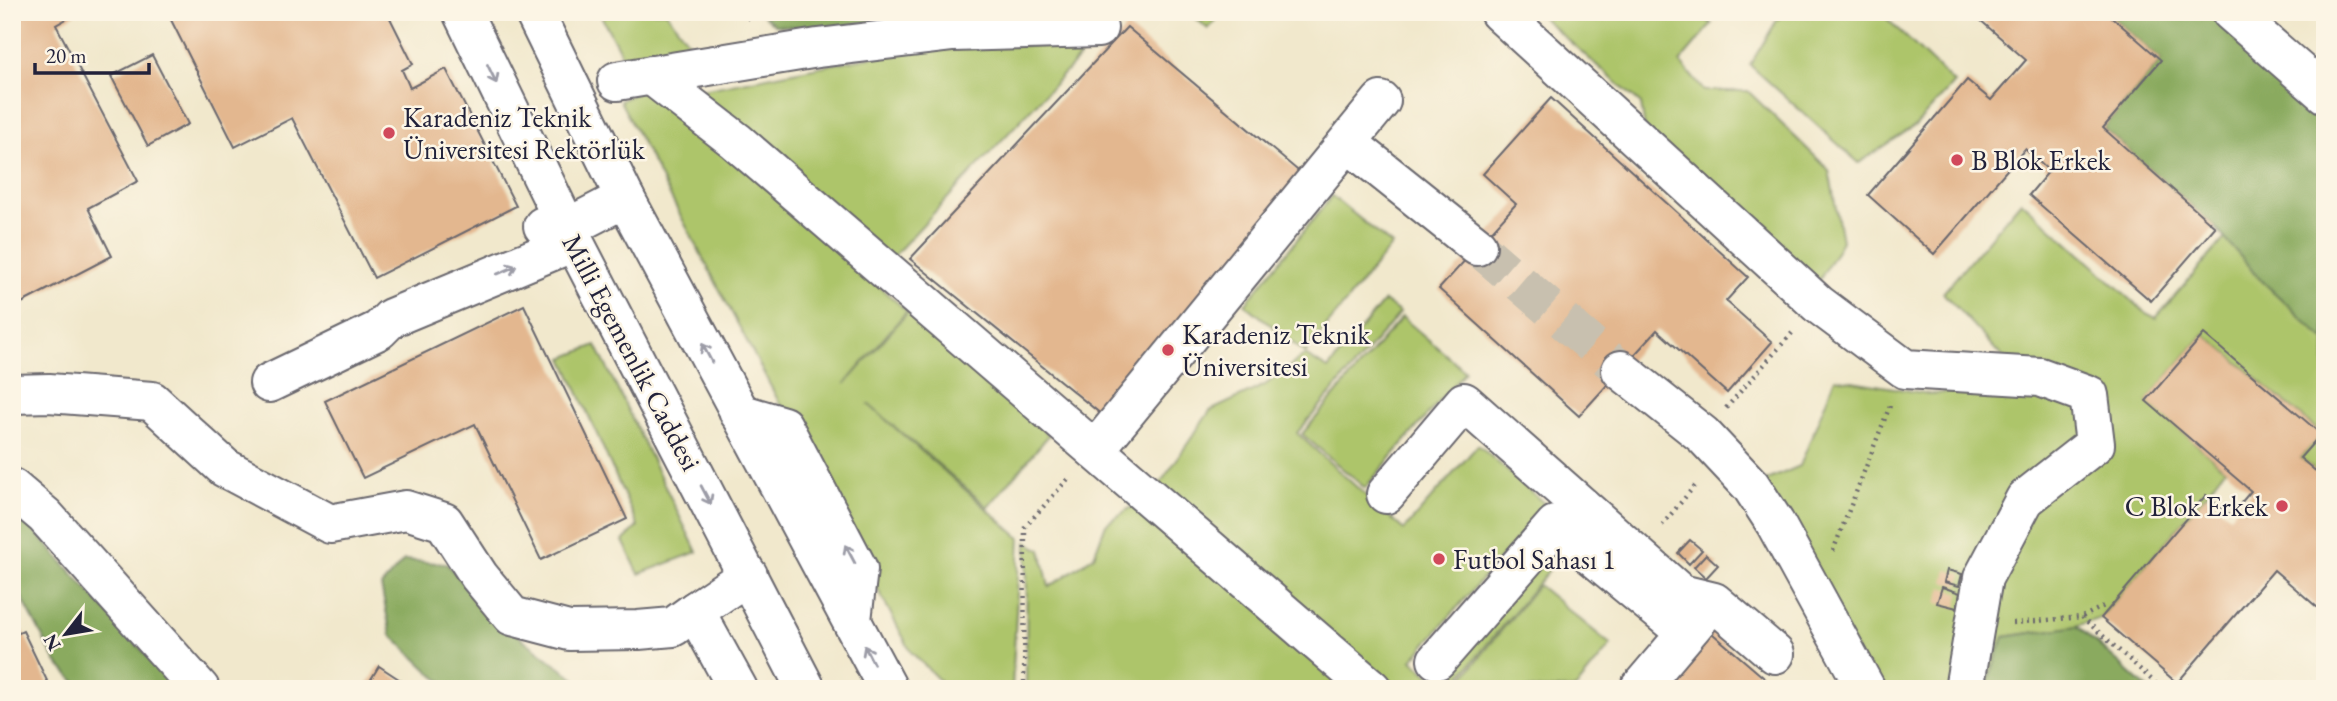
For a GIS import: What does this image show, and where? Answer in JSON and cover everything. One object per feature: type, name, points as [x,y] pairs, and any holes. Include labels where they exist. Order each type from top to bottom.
[{"type":"street","name":"Milli Egemenlik Caddesi","points":[[462,12],[567,228],[806,689]]},
{"type":"street","points":[[534,12],[625,198],[888,689]]},
{"type":"street","points":[[1499,12],[1818,303],[1905,369],[2040,377],[2089,395],[2095,444],[2025,499],[1983,578],[1964,689]]},
{"type":"street","points":[[2231,12],[2325,94]]},
{"type":"street","points":[[1098,28],[953,32],[818,48],[634,78],[736,141],[1372,689]]},
{"type":"street","points":[[1095,450],[1381,101]]},
{"type":"street","points":[[1348,143],[1478,246]]},
{"type":"street","points":[[269,383],[379,330],[381,299],[545,225],[567,228],[625,198]]},
{"type":"street","points":[[1621,370],[1712,444],[1751,486],[1776,523],[1866,689]]},
{"type":"street","points":[[12,394],[49,393],[152,401],[225,468],[330,524],[406,510],[444,522],[479,576],[512,616],[569,631],[673,627],[748,575]]},
{"type":"street","points":[[1386,494],[1464,402],[1681,594],[1714,603],[1775,654]]},
{"type":"street","points":[[12,488],[45,516],[200,689]]},
{"type":"street","points":[[1437,660],[1555,525],[1693,625],[1639,689]]},
{"type":"street","points":[[695,611],[738,689]]},
{"type":"path","points":[[1636,554],[1712,444],[1818,303]]},
{"type":"path","points":[[1816,596],[1905,369]]},
{"type":"path","points":[[1024,689],[1025,527],[1095,450]]},
{"type":"path","points":[[1975,627],[2082,617],[2104,606]]},
{"type":"path","points":[[2082,617],[2162,689]]},
{"type":"path","points":[[2241,689],[2311,684]]},
{"type":"green space","points":[[599,12],[666,12],[696,52],[626,63]]},
{"type":"green space","points":[[759,12],[931,12],[823,29],[775,25]]},
{"type":"green space","points":[[1189,12],[1223,12],[1208,29]]},
{"type":"green space","points":[[1536,12],[1699,12],[1712,24],[1680,62],[1704,91],[1748,91],[1829,170],[1842,241],[1819,281],[1645,129],[1641,104]]},
{"type":"green space","points":[[1787,12],[1880,12],[1954,83],[1916,125],[1859,163],[1750,65],[1777,20]]},
{"type":"green space","points":[[2106,12],[2208,12],[2325,116],[2325,340],[2258,277],[2215,227],[2103,128],[2161,60]]},
{"type":"green space","points":[[931,45],[1090,46],[887,263],[691,92]]},
{"type":"green space","points":[[652,84],[907,311],[845,384],[908,312],[1049,435],[988,507],[868,404],[1020,538],[1012,689],[948,689],[911,652],[620,101]]},
{"type":"green space","points":[[1332,196],[1392,245],[1305,353],[1245,304]]},
{"type":"green space","points":[[2021,201],[2146,313],[2156,318],[2225,238],[2258,277],[2325,340],[2325,479],[2300,458],[2321,433],[2204,334],[2147,401],[2225,469],[2101,618],[2072,627],[2004,637],[1986,689],[1876,689],[1765,481],[1800,466],[1835,378],[1929,394],[1985,390],[2006,361],[1943,293]]},
{"type":"green space","points":[[1384,301],[1400,313],[1297,433],[1404,530],[1478,445],[1546,505],[1412,660],[1433,678],[1546,548],[1559,558],[1450,689],[1378,689],[1155,491],[1210,411],[1265,385],[1305,355],[1328,369]]},
{"type":"green space","points":[[1402,317],[1465,371],[1365,488],[1302,434]]},
{"type":"green space","points":[[596,345],[697,552],[639,574],[623,541],[638,526],[563,358]]},
{"type":"green space","points":[[1145,498],[1365,689],[1026,689],[1027,542],[1041,550],[1049,587],[1094,556],[1106,524]]},
{"type":"green space","points":[[12,506],[177,689],[82,689],[56,662],[12,579]]},
{"type":"green space","points":[[404,560],[447,564],[490,614],[588,689],[454,689],[435,677],[391,635],[381,586]]},
{"type":"green space","points":[[1538,585],[1611,645],[1575,689],[1454,689]]},
{"type":"green space","points":[[2077,626],[2148,689],[1985,689],[2004,637]]},
{"type":"building","points":[[12,12],[79,12],[56,25],[138,181],[88,208],[112,256],[12,308]]},
{"type":"building","name":"Karadeniz Teknik Üniversitesi Rektörlük","points":[[167,12],[387,12],[413,64],[402,70],[410,88],[446,69],[516,206],[374,278],[292,118],[235,147]]},
{"type":"building","name":"B Blok Erkek","points":[[1971,12],[2106,12],[2161,60],[2103,128],[2215,227],[2151,301],[2029,195],[2049,171],[2025,149],[1934,254],[1868,195],[1967,80],[1991,100],[2026,60]]},
{"type":"building","points":[[1127,27],[1309,180],[1101,414],[910,259]]},
{"type":"building","points":[[152,55],[188,124],[148,146],[111,76]]},
{"type":"building","points":[[1551,98],[1748,277],[1726,301],[1772,342],[1727,393],[1657,330],[1579,416],[1439,289],[1516,204],[1483,174]]},
{"type":"building","points":[[524,305],[627,519],[541,560],[475,424],[363,478],[325,401]]},
{"type":"building","name":"C Blok Erkek","points":[[2204,334],[2321,434],[2300,458],[2325,479],[2325,614],[2274,570],[2177,683],[2101,618],[2206,495],[2230,516],[2251,491],[2146,401]]},
{"type":"building","points":[[1690,540],[1702,550],[1689,564],[1678,553]]},
{"type":"building","points":[[1706,554],[1718,565],[1706,578],[1694,567]]},
{"type":"building","points":[[1947,570],[1962,574],[1959,586],[1944,582]]},
{"type":"building","points":[[1942,587],[1960,593],[1957,608],[1937,603]]},
{"type":"building","points":[[1706,628],[1777,689],[1654,689]]},
{"type":"building","points":[[23,631],[51,689],[12,689],[12,636]]},
{"type":"building","points":[[379,666],[414,689],[365,689]]},
{"type":"tunnel","points":[[1477,246],[1621,370]]},
{"type":"place","name":"Karadeniz Teknik Üniversitesi Rektörlük","points":[[389,133]]},
{"type":"place","name":"B Blok Erkek","points":[[1957,160]]},
{"type":"place","name":"Karadeniz Teknik Üniversitesi","points":[[1168,350]]},
{"type":"place","name":"C Blok Erkek","points":[[2282,506]]},
{"type":"place","name":"Futbol Sahası 1","points":[[1439,559]]}]
